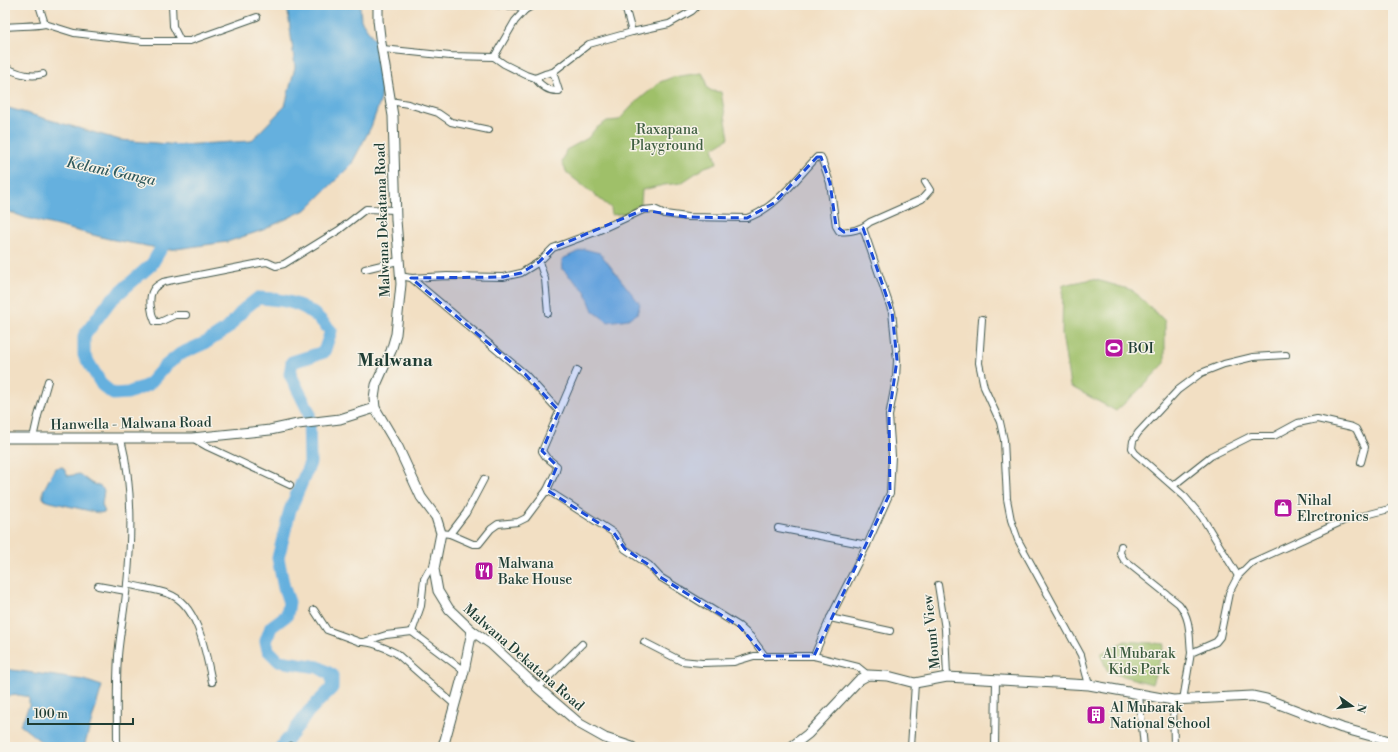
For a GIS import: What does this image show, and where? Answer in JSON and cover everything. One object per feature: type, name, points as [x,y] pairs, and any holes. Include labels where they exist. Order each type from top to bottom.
[{"type":"main road","name":"Malwana Dekatana Road","points":[[375,408],[374,398],[376,385],[391,351],[396,334],[401,284],[398,261],[392,116],[378,20],[378,5]]},
{"type":"main road","name":"Hanwella - Malwana Road","points":[[5,438],[192,438],[270,430],[340,418],[375,408]]},
{"type":"main road","points":[[375,408],[398,447],[421,497],[446,533]]},
{"type":"main road","name":"Malwana Dekatana Road","points":[[446,533],[434,569],[438,591],[449,610],[472,631],[491,644],[538,688],[580,724],[605,738],[632,747]]},
{"type":"main road","points":[[442,747],[464,671],[472,631]]},
{"type":"main road","points":[[791,747],[808,734],[859,680],[868,675],[888,676],[915,683],[947,677],[1089,685],[1139,695],[1178,700],[1252,696],[1266,699],[1342,728],[1393,742]]},
{"type":"street","points":[[39,5],[45,24]]},
{"type":"street","points":[[172,5],[174,26],[180,40]]},
{"type":"street","points":[[452,5],[469,5]]},
{"type":"street","points":[[495,5],[517,6],[525,10]]},
{"type":"street","points":[[494,57],[515,21],[525,10],[534,5]]},
{"type":"street","points":[[620,5],[626,10],[632,32]]},
{"type":"street","points":[[382,49],[450,56],[494,57],[520,73],[536,78],[553,72],[589,44],[632,32],[669,24],[692,11],[698,5]]},
{"type":"street","points":[[5,27],[20,25],[36,26],[45,24],[74,33],[143,40],[190,40],[257,17]]},
{"type":"street","points":[[5,67],[14,72],[36,76],[43,74]]},
{"type":"street","points":[[536,78],[540,86],[547,90],[557,92],[559,90],[553,72]]},
{"type":"street","points":[[390,101],[408,104],[438,113],[451,122],[489,130]]},
{"type":"street","points":[[400,276],[411,278],[447,276],[502,277],[521,273],[540,262],[554,248],[593,233],[643,210],[654,209],[665,214],[687,217],[747,218],[756,215],[774,202],[817,157],[821,157],[830,183],[836,226],[839,231],[844,232],[863,228],[870,222],[922,199],[930,190],[924,182]]},
{"type":"street","points":[[186,315],[175,315],[160,322],[155,322],[150,311],[151,293],[153,288],[163,282],[260,263],[267,262],[276,266],[284,264],[339,230],[366,209],[396,210]]},
{"type":"street","points":[[814,656],[830,618],[867,545],[890,493],[892,456],[889,416],[896,378],[897,360],[892,312],[863,228]]},
{"type":"street","points":[[365,269],[398,261]]},
{"type":"street","points":[[540,262],[545,279],[548,313]]},
{"type":"street","points":[[411,278],[525,374],[559,411]]},
{"type":"street","points":[[982,319],[979,363],[984,387],[1000,422],[1004,440],[1007,498],[1011,520],[1018,540],[1081,655],[1089,685]]},
{"type":"street","points":[[1238,576],[1202,517],[1185,497],[1135,453],[1132,448],[1132,441],[1178,390],[1201,373],[1224,364],[1253,356],[1286,354]]},
{"type":"street","points":[[484,479],[466,513],[446,533],[473,544],[479,544],[491,529],[498,524],[518,522],[526,518],[547,490],[556,471],[557,466],[542,451],[578,370]]},
{"type":"street","points":[[33,438],[48,381]]},
{"type":"street","points":[[1173,486],[1211,456],[1251,436],[1274,436],[1298,423],[1317,419],[1356,429],[1365,447],[1361,462]]},
{"type":"street","points":[[117,747],[118,657],[127,588],[130,542],[129,487],[121,438]]},
{"type":"street","points":[[192,438],[290,485]]},
{"type":"street","points":[[547,490],[614,533],[624,549],[650,565],[660,578],[739,626],[751,637],[765,656]]},
{"type":"street","points":[[1191,653],[1216,642],[1220,636],[1229,593],[1238,576],[1251,563],[1343,521],[1393,508]]},
{"type":"street","points":[[778,528],[867,545]]},
{"type":"street","points":[[1121,546],[1120,553],[1124,560],[1179,604],[1185,612],[1188,622],[1191,653],[1178,700],[1174,747]]},
{"type":"street","points":[[412,632],[421,606],[424,579],[429,570],[434,569]]},
{"type":"street","name":"Mount View","points":[[938,585],[945,630],[947,677]]},
{"type":"street","points":[[98,586],[127,588],[170,594],[183,603],[197,622],[206,650],[212,682]]},
{"type":"street","points":[[314,610],[327,630],[360,642],[389,649],[396,653],[455,705]]},
{"type":"street","points":[[830,618],[890,631]]},
{"type":"street","points":[[364,642],[386,635],[412,632],[464,671]]},
{"type":"street","points":[[644,642],[681,660],[702,664],[734,662],[754,656],[814,656],[858,668],[868,675]]},
{"type":"street","points":[[538,688],[582,644]]},
{"type":"street","points":[[995,747],[996,680]]},
{"type":"street","points":[[911,747],[915,683]]},
{"type":"street","points":[[1139,695],[1144,747]]},
{"type":"highlighted area","points":[[817,157],[821,157],[830,183],[836,226],[844,232],[863,228],[892,312],[897,360],[889,416],[890,493],[814,656],[765,656],[739,626],[660,577],[649,565],[625,549],[614,533],[547,490],[557,466],[542,451],[559,411],[525,374],[411,278],[503,277],[521,273],[539,262],[553,248],[643,210],[687,217],[747,218],[774,203]]},
{"type":"green space","name":"Raxapana Playground","points":[[702,73],[706,80],[707,88],[712,91],[721,92],[729,138],[713,148],[717,163],[705,167],[681,183],[642,190],[641,204],[626,213],[612,215],[611,208],[567,173],[562,163],[566,150],[588,138],[595,129],[607,121],[619,120],[634,104],[660,82],[673,77]]},
{"type":"green space","name":"BOI","points":[[1093,279],[1132,290],[1165,321],[1165,363],[1116,411],[1070,386],[1062,334],[1063,285]]},
{"type":"green space","name":"Al Mubarak Kids Park","points":[[1125,641],[1165,644],[1152,684],[1108,672],[1100,654]]},
{"type":"water","name":"Kelani Ganga","points":[[287,5],[360,5],[361,20],[378,45],[376,55],[381,77],[381,99],[371,127],[351,165],[307,209],[263,230],[227,242],[168,250],[109,239],[26,218],[5,210],[5,107],[120,140],[180,145],[251,141],[285,106],[295,67]]},
{"type":"water","points":[[584,249],[600,253],[640,304],[637,314],[628,319],[608,322],[593,311],[585,291],[563,270],[562,259]]},
{"type":"water","points":[[63,467],[68,476],[79,474],[104,490],[102,505],[105,512],[99,513],[46,501],[43,498],[43,491],[55,468]]},
{"type":"water","points":[[5,669],[84,680],[102,686],[84,747],[48,747],[20,725],[29,706],[29,697],[19,695],[9,696],[5,694]]},
{"type":"waterway","points":[[170,233],[152,264],[110,301],[84,336],[84,355],[102,385],[113,394],[128,393],[148,385],[164,367],[180,354],[207,342],[228,328],[244,309],[258,298],[279,300],[299,305],[314,314],[331,331],[324,352],[292,362],[290,374],[309,412],[310,463],[290,510],[278,558],[284,588],[289,602],[287,615],[271,627],[266,641],[268,650],[279,661],[318,667],[332,675],[332,688],[308,712],[281,747]]},
{"type":"place","name":"BOI","points":[[1114,348]]},
{"type":"place","name":"Nihal Elrctronics","points":[[1283,508]]},
{"type":"place","name":"Malwana Bake House","points":[[484,571]]},
{"type":"place","name":"Al Mubarak National School","points":[[1096,715]]},
{"type":"district","name":"Malwana","points":[[395,360]]}]
